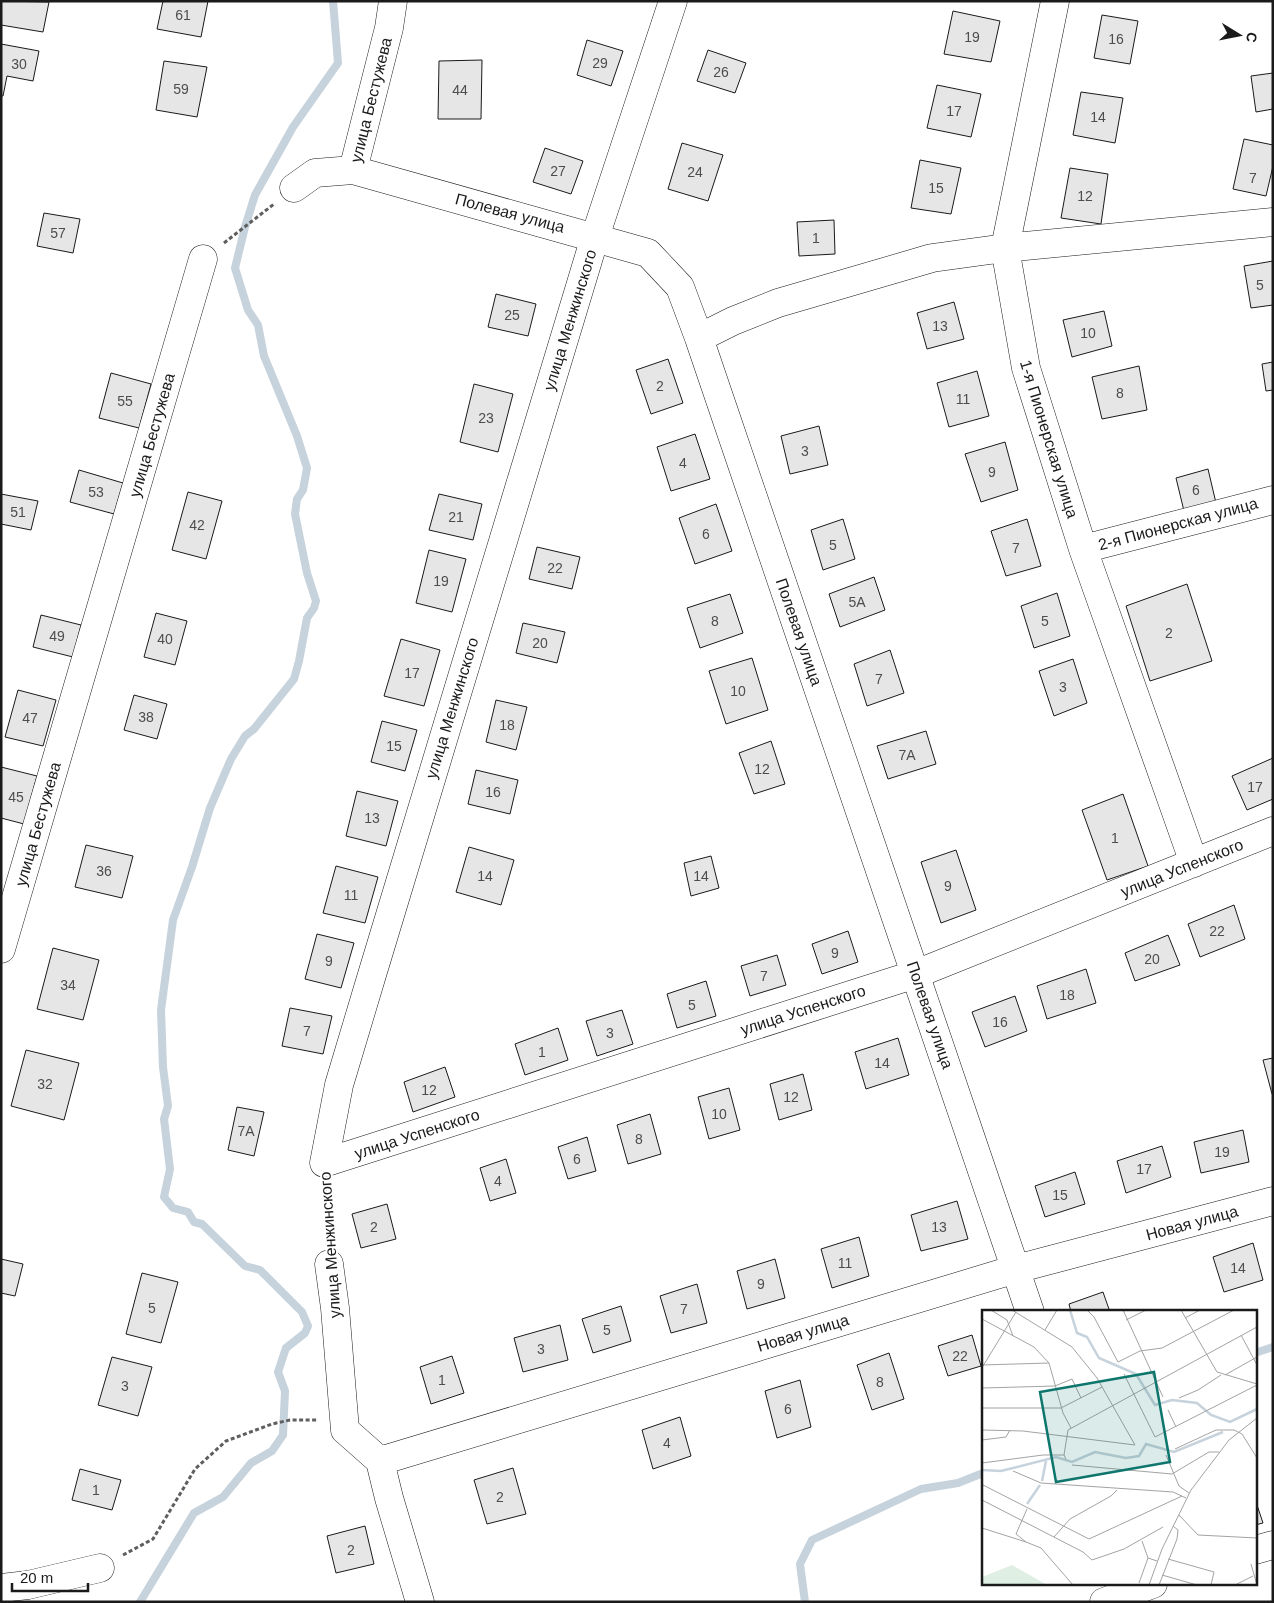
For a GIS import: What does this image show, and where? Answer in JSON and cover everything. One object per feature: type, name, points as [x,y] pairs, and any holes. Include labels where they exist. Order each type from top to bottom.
[{"type":"street","name":"улица Бестужева","points":[[294,188],[315,173],[353,170],[389,28],[393,1]]},
{"type":"street","name":"улица Менжинского","points":[[324,1163],[339,1085],[595,236],[673,1]]},
{"type":"street","name":"1-я Пионерская улица","points":[[1055,1],[1005,248],[1026,368],[1083,549],[1194,864]]},
{"type":"street","name":"Полевая улица","points":[[353,170],[648,252],[680,287],[1029,1310]]},
{"type":"street","points":[[699,338],[778,303],[932,258],[1005,248],[1273,222]]},
{"type":"street","name":"улица Бестужева","points":[[1,949],[203,259]]},
{"type":"street","name":"2-я Пионерская улица","points":[[1083,549],[1273,500]]},
{"type":"street","name":"улица Успенского","points":[[324,1163],[916,974],[1273,831]]},
{"type":"street","name":"Новая улица","points":[[380,1461],[1016,1270],[1273,1201]]},
{"type":"street","name":"улица Менжинского","points":[[329,1264],[335,1308],[345,1430],[380,1461]]},
{"type":"street","points":[[380,1461],[420,1602]]},
{"type":"street","points":[[1256,1550],[1273,1545]]},
{"type":"street","points":[[1,1588],[28,1586],[100,1568]]},
{"type":"street","points":[[1119,1596],[1147,1586]]},
{"type":"path","points":[[203,259],[294,188]]},
{"type":"path","name":"улица Менжинского","points":[[324,1163],[329,1264]]},
{"type":"path","points":[[100,1568],[153,1539],[194,1469],[226,1441],[272,1424],[290,1420]]},
{"type":"building","points":[[1,1],[49,2],[43,32],[1,25]]},
{"type":"building","points":[[163,1],[208,1],[201,37],[157,29]]},
{"type":"building","points":[[953,11],[1000,21],[991,62],[944,54]]},
{"type":"building","points":[[1102,15],[1138,21],[1130,64],[1094,58]]},
{"type":"building","points":[[587,40],[623,51],[611,86],[577,75]]},
{"type":"building","points":[[1,44],[39,51],[33,81],[7,76],[3,96],[1,96]]},
{"type":"building","points":[[708,50],[746,63],[735,93],[697,81]]},
{"type":"building","points":[[482,60],[481,119],[438,119],[439,61]]},
{"type":"building","points":[[164,61],[207,67],[197,117],[156,110]]},
{"type":"building","points":[[1273,73],[1273,109],[1256,112],[1251,76]]},
{"type":"building","points":[[937,85],[981,94],[971,137],[927,128]]},
{"type":"building","points":[[1081,92],[1123,98],[1115,143],[1073,135]]},
{"type":"building","points":[[1244,139],[1273,145],[1273,166],[1266,196],[1233,189]]},
{"type":"building","points":[[682,143],[723,155],[708,201],[668,189]]},
{"type":"building","points":[[545,148],[583,161],[571,194],[533,182]]},
{"type":"building","points":[[920,160],[961,168],[951,214],[911,208]]},
{"type":"building","points":[[1070,168],[1108,174],[1101,224],[1061,218]]},
{"type":"building","points":[[44,213],[80,219],[73,253],[37,246]]},
{"type":"building","points":[[834,220],[835,254],[799,256],[797,222]]},
{"type":"building","points":[[1273,261],[1273,305],[1251,308],[1244,266]]},
{"type":"building","points":[[496,294],[536,304],[528,336],[488,327]]},
{"type":"building","points":[[954,302],[964,339],[927,349],[917,313]]},
{"type":"building","points":[[1104,311],[1112,346],[1072,357],[1063,320]]},
{"type":"building","points":[[668,359],[683,403],[651,414],[636,370]]},
{"type":"building","points":[[1273,362],[1273,390],[1266,391],[1262,364]]},
{"type":"building","points":[[1139,366],[1147,410],[1102,419],[1092,377]]},
{"type":"building","points":[[977,371],[989,416],[949,427],[937,383]]},
{"type":"building","points":[[111,373],[151,384],[139,428],[99,418]]},
{"type":"building","points":[[474,384],[513,394],[498,452],[460,442]]},
{"type":"building","points":[[819,426],[828,465],[790,474],[781,436]]},
{"type":"building","points":[[695,434],[710,479],[671,491],[657,447]]},
{"type":"building","points":[[1005,442],[1018,490],[981,502],[965,454]]},
{"type":"building","points":[[1208,469],[1216,503],[1184,511],[1176,478]]},
{"type":"building","points":[[79,470],[123,483],[114,514],[70,502]]},
{"type":"building","points":[[188,492],[222,501],[206,559],[172,550]]},
{"type":"building","points":[[1,494],[38,501],[31,530],[1,524]]},
{"type":"building","points":[[439,494],[482,504],[473,540],[429,530]]},
{"type":"building","points":[[716,504],[732,551],[695,564],[679,518]]},
{"type":"building","points":[[843,519],[855,559],[823,570],[811,530]]},
{"type":"building","points":[[1027,519],[1041,566],[1006,576],[991,531]]},
{"type":"building","points":[[537,547],[580,557],[572,589],[529,579]]},
{"type":"building","points":[[429,550],[466,559],[452,612],[416,603]]},
{"type":"building","points":[[874,577],[885,610],[840,627],[829,594]]},
{"type":"building","points":[[1187,584],[1212,661],[1150,681],[1126,606]]},
{"type":"building","points":[[1057,593],[1070,636],[1034,648],[1021,606]]},
{"type":"building","points":[[730,594],[743,633],[700,648],[687,608]]},
{"type":"building","points":[[156,613],[187,621],[175,665],[144,657]]},
{"type":"building","points":[[41,615],[81,625],[73,657],[33,647]]},
{"type":"building","points":[[523,623],[565,632],[557,663],[516,653]]},
{"type":"building","points":[[401,639],[440,650],[424,706],[384,696]]},
{"type":"building","points":[[890,650],[904,693],[867,706],[854,664]]},
{"type":"building","points":[[752,658],[768,710],[726,724],[709,671]]},
{"type":"building","points":[[1073,659],[1087,703],[1054,716],[1039,671]]},
{"type":"building","points":[[18,690],[56,700],[43,746],[5,737]]},
{"type":"building","points":[[134,695],[167,704],[157,739],[124,730]]},
{"type":"building","points":[[496,700],[527,707],[516,750],[486,742]]},
{"type":"building","points":[[382,721],[417,730],[405,771],[371,762]]},
{"type":"building","points":[[926,731],[936,764],[888,779],[877,746]]},
{"type":"building","points":[[771,741],[785,784],[754,794],[739,753]]},
{"type":"building","points":[[1273,758],[1273,799],[1247,810],[1232,776]]},
{"type":"building","points":[[1,767],[37,776],[24,824],[1,818]]},
{"type":"building","points":[[476,770],[518,780],[510,814],[468,804]]},
{"type":"building","points":[[357,791],[398,801],[386,846],[346,836]]},
{"type":"building","points":[[1123,794],[1148,866],[1107,880],[1082,810]]},
{"type":"building","points":[[86,845],[133,856],[122,898],[75,887]]},
{"type":"building","points":[[469,847],[514,860],[501,905],[456,892]]},
{"type":"building","points":[[956,850],[976,910],[941,923],[921,862]]},
{"type":"building","points":[[711,856],[719,888],[691,896],[684,863]]},
{"type":"building","points":[[336,866],[378,877],[365,923],[323,913]]},
{"type":"building","points":[[1234,905],[1245,939],[1200,957],[1188,924]]},
{"type":"building","points":[[848,931],[858,962],[822,974],[812,944]]},
{"type":"building","points":[[317,934],[354,943],[341,988],[305,979]]},
{"type":"building","points":[[1168,935],[1180,965],[1135,981],[1125,953]]},
{"type":"building","points":[[53,948],[99,960],[83,1020],[37,1009]]},
{"type":"building","points":[[777,955],[786,985],[750,996],[741,966]]},
{"type":"building","points":[[1086,969],[1096,1003],[1047,1019],[1037,986]]},
{"type":"building","points":[[706,981],[716,1016],[677,1028],[667,994]]},
{"type":"building","points":[[1015,996],[1027,1031],[985,1047],[972,1012]]},
{"type":"building","points":[[290,1008],[332,1016],[323,1054],[282,1046]]},
{"type":"building","points":[[622,1010],[633,1044],[597,1056],[586,1021]]},
{"type":"building","points":[[558,1028],[568,1060],[525,1075],[515,1044]]},
{"type":"building","points":[[898,1038],[909,1075],[866,1089],[855,1052]]},
{"type":"building","points":[[26,1050],[79,1063],[64,1120],[11,1106]]},
{"type":"building","points":[[1273,1058],[1273,1094],[1272,1094],[1263,1060]]},
{"type":"building","points":[[445,1067],[455,1097],[413,1112],[404,1082]]},
{"type":"building","points":[[803,1074],[812,1110],[779,1120],[770,1084]]},
{"type":"building","points":[[729,1088],[740,1130],[709,1139],[698,1097]]},
{"type":"building","points":[[237,1107],[264,1112],[254,1156],[228,1150]]},
{"type":"building","points":[[650,1114],[661,1154],[628,1164],[617,1125]]},
{"type":"building","points":[[1243,1130],[1249,1162],[1201,1173],[1194,1142]]},
{"type":"building","points":[[587,1137],[596,1171],[568,1179],[558,1147]]},
{"type":"building","points":[[1162,1146],[1171,1177],[1126,1193],[1117,1161]]},
{"type":"building","points":[[506,1159],[516,1193],[490,1201],[480,1168]]},
{"type":"building","points":[[1075,1172],[1085,1204],[1045,1217],[1035,1186]]},
{"type":"building","points":[[957,1201],[968,1239],[921,1251],[911,1215]]},
{"type":"building","points":[[387,1204],[396,1239],[361,1248],[352,1214]]},
{"type":"building","points":[[859,1237],[869,1276],[832,1288],[821,1249]]},
{"type":"building","points":[[1253,1243],[1263,1280],[1224,1292],[1213,1257]]},
{"type":"building","points":[[1,1259],[23,1264],[15,1296],[1,1293]]},
{"type":"building","points":[[775,1259],[785,1298],[747,1309],[737,1271]]},
{"type":"building","points":[[142,1273],[178,1282],[161,1343],[126,1334]]},
{"type":"building","points":[[697,1284],[707,1323],[671,1333],[660,1296]]},
{"type":"building","points":[[1103,1292],[1109,1310],[1070,1310],[1069,1304]]},
{"type":"building","points":[[621,1306],[631,1341],[593,1353],[582,1319]]},
{"type":"building","points":[[560,1325],[568,1360],[523,1372],[514,1338]]},
{"type":"building","points":[[972,1335],[981,1366],[948,1376],[938,1346]]},
{"type":"building","points":[[889,1353],[904,1399],[872,1410],[857,1365]]},
{"type":"building","points":[[452,1356],[464,1393],[431,1404],[420,1367]]},
{"type":"building","points":[[112,1357],[152,1367],[138,1416],[98,1405]]},
{"type":"building","points":[[800,1380],[811,1427],[777,1438],[765,1391]]},
{"type":"building","points":[[680,1417],[691,1456],[653,1469],[642,1430]]},
{"type":"building","points":[[513,1468],[526,1514],[487,1524],[474,1480]]},
{"type":"building","points":[[80,1469],[121,1480],[112,1510],[72,1500]]},
{"type":"building","points":[[1256,1502],[1263,1523],[1256,1525]]},
{"type":"building","points":[[365,1526],[374,1564],[336,1573],[327,1536]]},
{"type":"waterway","points":[[140,1602],[194,1513],[223,1497],[251,1463],[272,1451],[283,1435],[285,1391],[278,1372],[286,1348],[305,1333],[308,1326],[302,1312],[260,1270],[245,1266],[202,1224],[194,1222],[188,1212],[173,1208],[164,1197],[170,1169],[164,1119],[168,1106],[163,1067],[161,1010],[173,920],[210,808],[231,759],[245,736],[254,729],[294,679],[307,618],[314,608],[316,601],[307,573],[295,514],[297,499],[303,490],[307,468],[297,436],[264,356],[258,325],[248,310],[235,268],[255,195],[293,127],[338,63],[333,1]]},
{"type":"waterway","points":[[1256,1353],[1273,1347]]},
{"type":"waterway","points":[[805,1602],[800,1564],[812,1540],[921,1489],[958,1483],[982,1473]]}]
